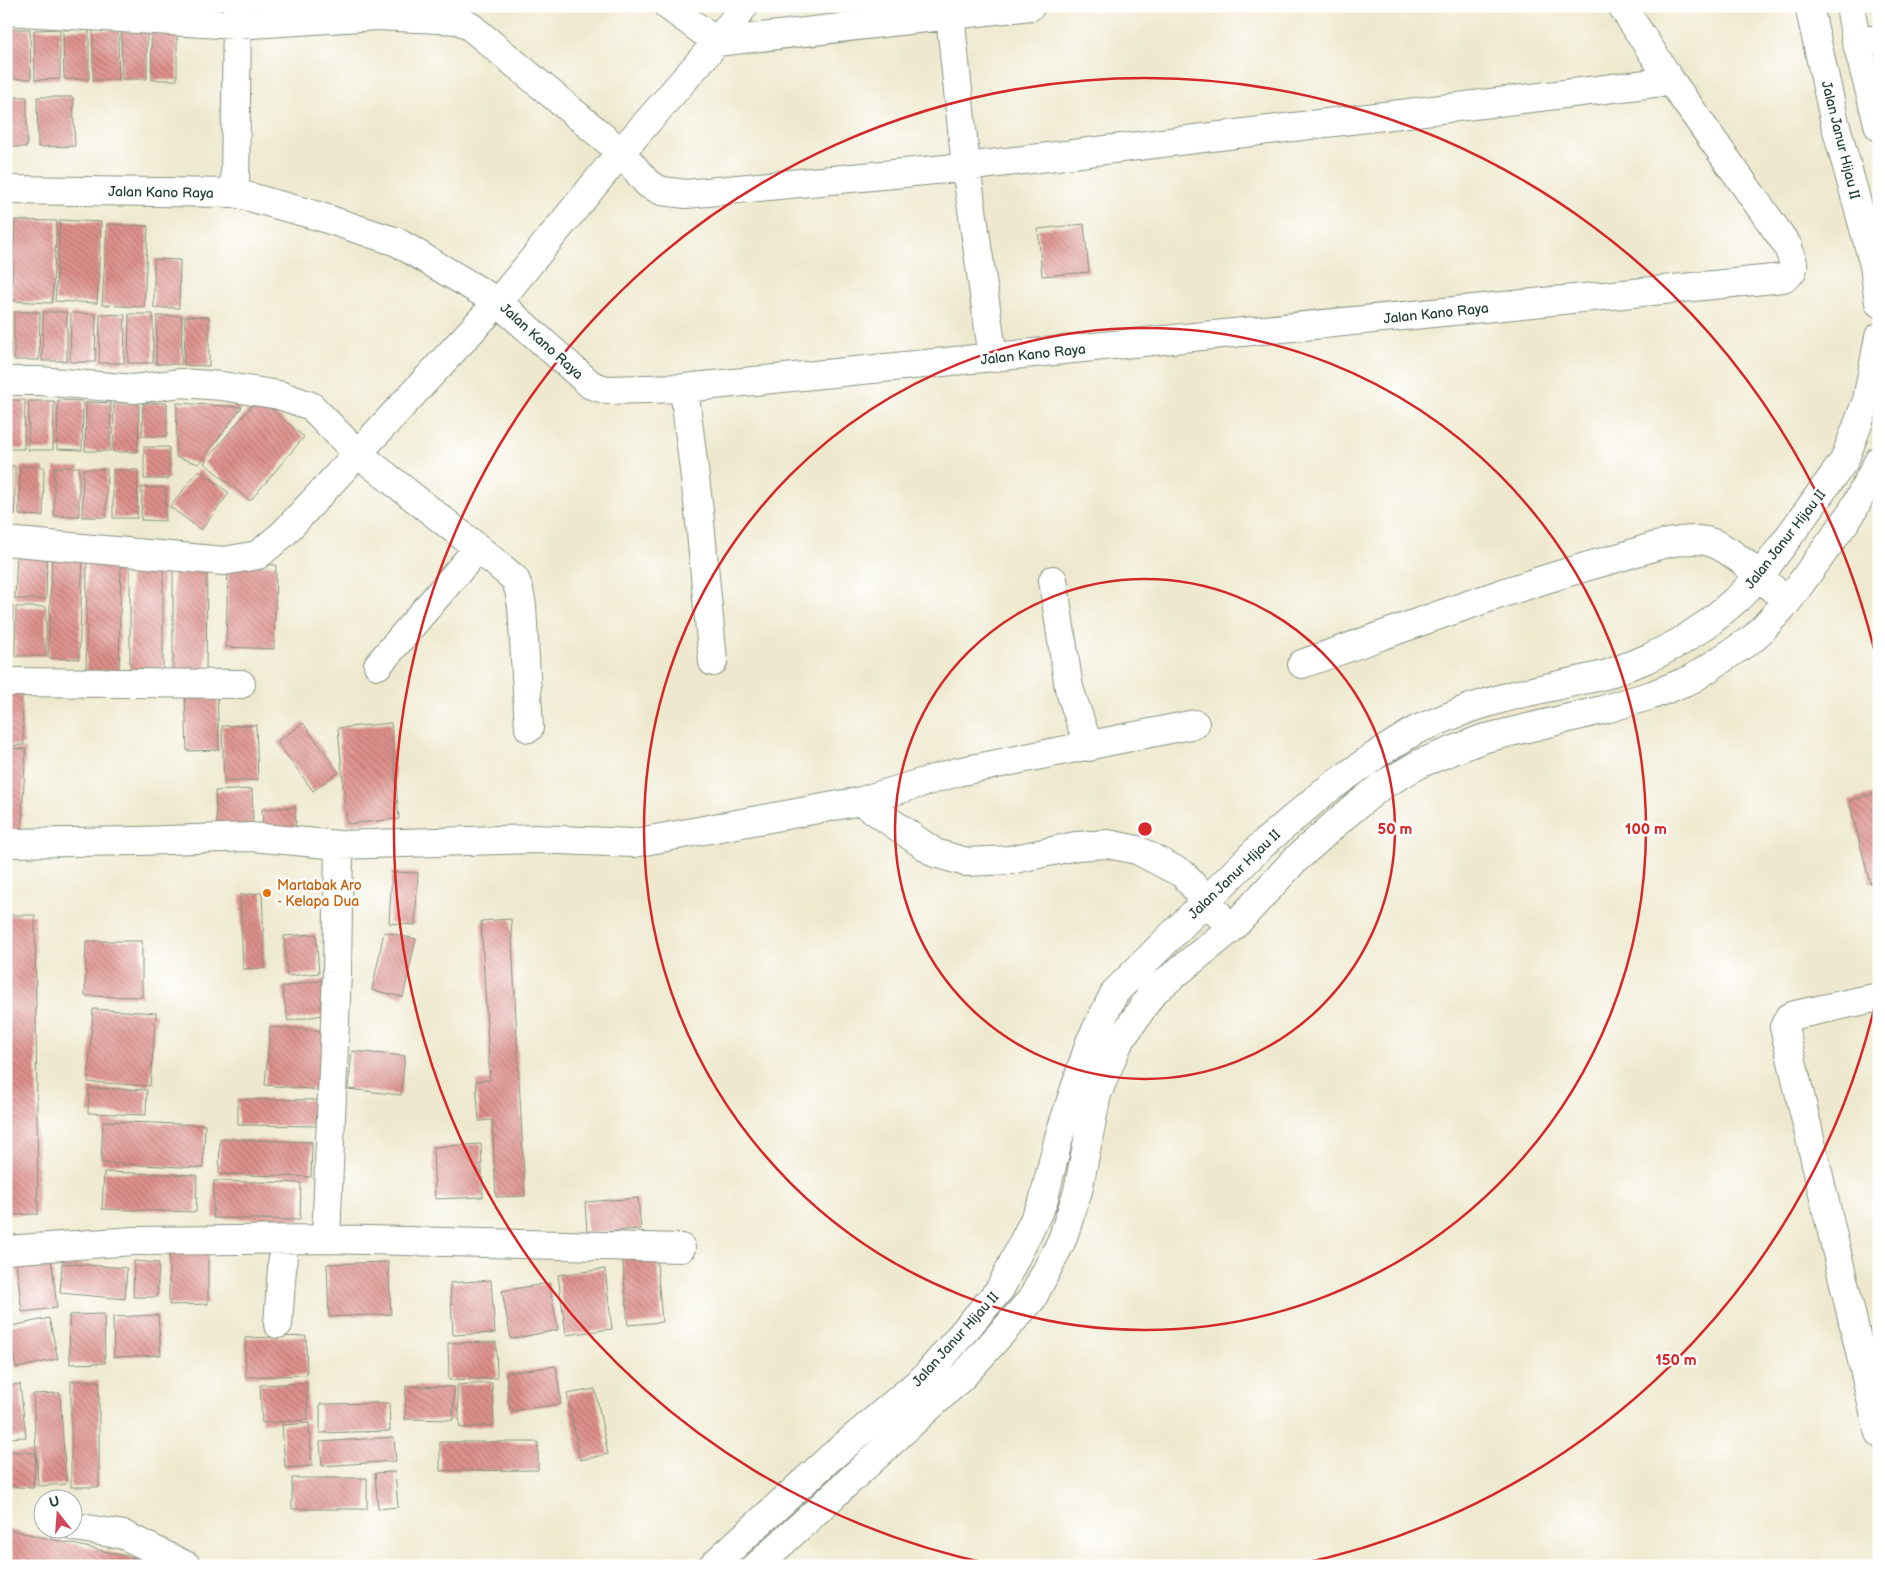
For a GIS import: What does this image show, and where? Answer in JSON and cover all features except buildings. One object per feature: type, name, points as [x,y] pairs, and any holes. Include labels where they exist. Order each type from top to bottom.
[{"type":"street","points":[[668,6],[717,42],[897,13],[950,15],[1031,6]]},
{"type":"street","points":[[6,540],[224,561],[258,554],[284,533],[498,302],[621,152],[717,42],[744,6]]},
{"type":"street","name":"Jalan Kano Raya","points":[[6,190],[235,193],[318,216],[397,242],[498,302],[591,385],[607,390],[684,388],[993,358],[1783,278],[1790,275],[1793,269],[1793,261],[1787,245],[1671,81],[1622,6]]},
{"type":"street","name":"Jalan Janur Hijau II","points":[[1809,6],[1835,123],[1874,265],[1879,303]]},
{"type":"street","points":[[1850,6],[1867,40],[1879,127]]},
{"type":"street","points":[[6,11],[237,16],[376,11],[459,20],[471,27],[621,152],[648,184],[662,191],[686,194],[966,167],[1671,81]]},
{"type":"street","points":[[950,15],[966,167],[993,358]]},
{"type":"street","points":[[235,193],[237,16]]},
{"type":"street","name":"Jalan Janur Hijau II","points":[[712,1566],[830,1458],[925,1377],[1000,1289],[1043,1202],[1059,1137],[1090,1042],[1115,992],[1264,844],[1324,792],[1376,755],[1416,730],[1470,708],[1514,695],[1605,674],[1649,658],[1680,642],[1710,622],[1738,598],[1760,576],[1844,461],[1867,400],[1879,337]]},
{"type":"street","points":[[6,381],[40,381],[134,389],[181,383],[222,386],[279,395],[311,406],[357,453],[515,579],[522,606],[529,728]]},
{"type":"street","points":[[684,388],[714,662]]},
{"type":"street","name":"Jalan Janur Hijau II","points":[[757,1566],[963,1376],[1032,1299],[1062,1240],[1078,1191],[1096,1094],[1118,1044],[1153,992],[1232,928],[1294,861],[1336,823],[1381,786],[1421,762],[1482,739],[1652,695],[1692,679],[1756,637],[1788,601],[1851,514],[1879,460]]},
{"type":"street","points":[[1302,664],[1559,574],[1674,542],[1696,540],[1725,548],[1788,601]]},
{"type":"street","points":[[378,666],[478,548]]},
{"type":"street","points":[[1053,580],[1069,688],[1089,746]]},
{"type":"street","points":[[6,682],[241,684]]},
{"type":"street","points":[[6,843],[250,837],[339,845],[535,839],[634,843],[862,801],[957,772],[1195,724]]},
{"type":"street","points":[[862,801],[935,853],[966,862],[1010,860],[1076,846],[1108,844],[1136,850],[1183,874],[1205,901],[1232,928]]},
{"type":"street","points":[[326,1239],[337,972],[339,845]]},
{"type":"street","points":[[1879,996],[1795,1015],[1789,1017],[1784,1027],[1879,1433]]},
{"type":"street","points":[[6,1250],[133,1241],[326,1239],[682,1248]]},
{"type":"street","points":[[278,1324],[284,1240]]},
{"type":"street","points":[[82,1528],[124,1535],[187,1566]]},
{"type":"place","name":"Martabak Aro - Kelapa Dua","points":[[267,893]]}]
